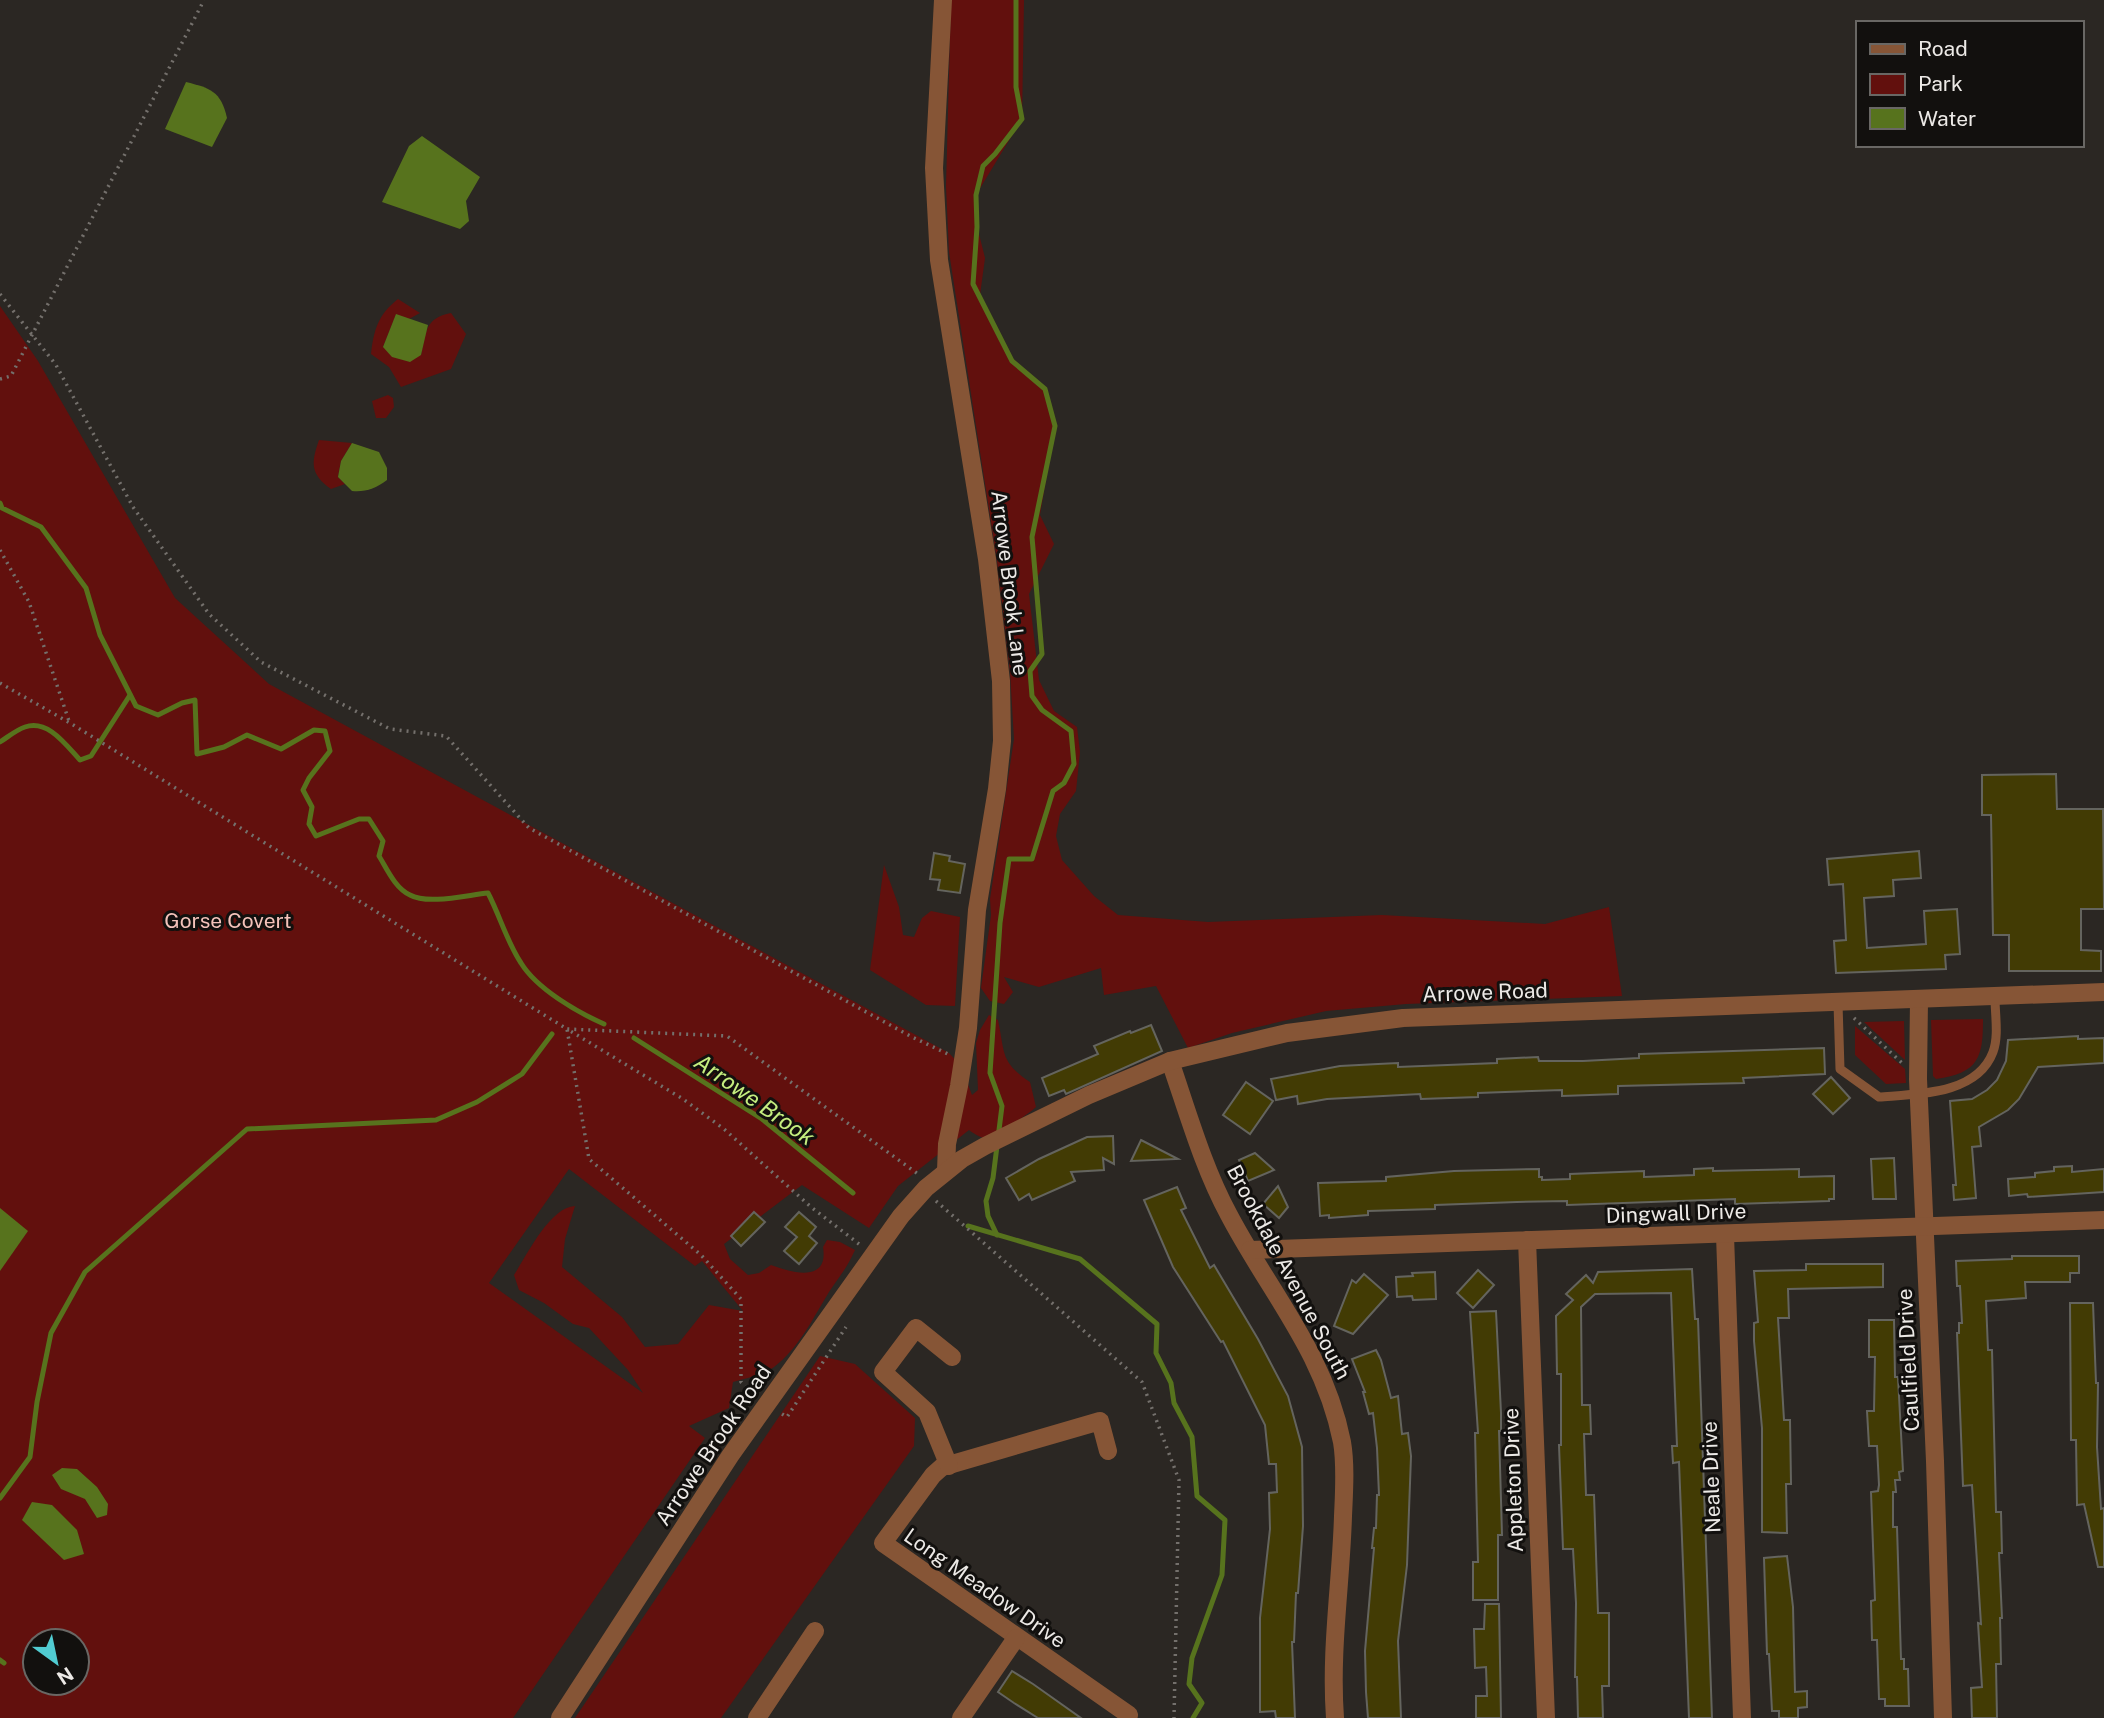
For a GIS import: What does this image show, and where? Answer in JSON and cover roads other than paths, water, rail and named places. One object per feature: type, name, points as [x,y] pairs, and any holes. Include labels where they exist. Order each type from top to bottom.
[{"type":"street","name":"Arrowe Brook Lane","points":[[943,0],[934,168],[939,260],[987,559],[1001,681],[1001,753],[977,910],[968,1028],[947,1144],[946,1171]]},
{"type":"street","name":"Arrowe Road","points":[[911,1204],[962,1158],[1089,1095],[1170,1061],[1287,1033],[1403,1018],[2104,992]]},
{"type":"street","name":"Caulfield Drive","points":[[1919,1000],[1919,1086],[1936,1461],[1943,1718]]},
{"type":"street","name":"Brookdale Avenue South","points":[[1170,1061],[1205,1161],[1228,1215],[1287,1308],[1319,1368],[1333,1405],[1343,1445],[1342,1549],[1333,1642],[1335,1718]]},
{"type":"street","name":"Arrowe Brook Road","points":[[560,1718],[723,1467],[911,1204]]},
{"type":"street","name":"Dingwall Drive","points":[[1250,1250],[2104,1220]]},
{"type":"street","name":"Neale Drive","points":[[1725,1235],[1742,1718]]},
{"type":"street","name":"Appleton Drive","points":[[1527,1240],[1546,1718]]},
{"type":"street","points":[[948,1466],[927,1412],[883,1371],[916,1328],[952,1357]]},
{"type":"street","name":"Long Meadow Drive","points":[[1108,1451],[1100,1421],[942,1467],[933,1475],[883,1543],[1129,1715]]},
{"type":"street","points":[[757,1718],[816,1631]]},
{"type":"street","points":[[961,1718],[1016,1638]]},
{"type":"lane","points":[[1838,1003],[1840,1069],[1879,1097],[1919,1086],[1955,1087],[1973,1078],[1986,1066],[1994,1050],[1994,998]]},
{"type":"water","points":[[186,82],[213,92],[224,109],[227,118],[212,147],[165,129]]},
{"type":"water","points":[[422,136],[480,177],[466,201],[469,221],[460,229],[382,202],[409,146]]},
{"type":"water","points":[[396,314],[428,325],[421,355],[410,362],[392,357],[383,347]]},
{"type":"water","points":[[352,443],[379,452],[387,468],[387,480],[370,489],[352,491],[338,477],[341,461]]},
{"type":"water","points":[[0,1208],[28,1231],[0,1271]]},
{"type":"water","points":[[62,1468],[77,1469],[97,1487],[108,1504],[107,1515],[97,1518],[85,1499],[61,1489],[52,1475]]},
{"type":"water","points":[[32,1502],[52,1505],[77,1530],[84,1554],[64,1560],[22,1520]]},
{"type":"waterway","points":[[997,1235],[988,1216],[986,1201],[993,1178],[1002,1106],[990,1073],[1000,923],[1009,859],[1032,859],[1053,791],[1064,783],[1074,764],[1071,731],[1042,710],[1032,696],[1030,671],[1042,654],[1032,537],[1055,426],[1045,389],[1012,361],[973,284],[976,195],[983,166],[1022,119],[1016,87],[1016,0]]},
{"type":"waterway","name":"Arrowe Brook","points":[[0,503],[2,508],[41,527],[86,588],[100,635],[136,706],[158,715],[182,703],[195,700],[197,754],[224,747],[247,735],[281,749],[314,730],[325,731],[330,751],[303,790],[312,807],[309,824],[316,836],[359,819],[369,819],[383,841],[379,856],[392,878],[405,892],[427,899],[488,893],[512,946],[528,973],[558,999],[604,1024]]},
{"type":"waterway","points":[[0,742],[25,727],[41,727],[56,735],[80,760],[91,756],[130,695]]},
{"type":"waterway","points":[[0,1498],[30,1457],[37,1402],[51,1333],[85,1272],[247,1129],[436,1120],[477,1102],[522,1074],[552,1034]]},
{"type":"waterway","name":"Arrowe Brook","points":[[634,1038],[762,1119],[853,1193]]},
{"type":"waterway","name":"Arrowe Brook","points":[[968,1226],[1080,1259],[1157,1324],[1156,1353],[1171,1383],[1174,1403],[1192,1437],[1197,1496],[1225,1520],[1222,1575],[1192,1658],[1189,1684],[1202,1703],[1193,1718]]},
{"type":"waterway","points":[[0,1660],[4,1663]]},
{"type":"park label","name":"Gorse Covert","points":[[228,920]]}]
